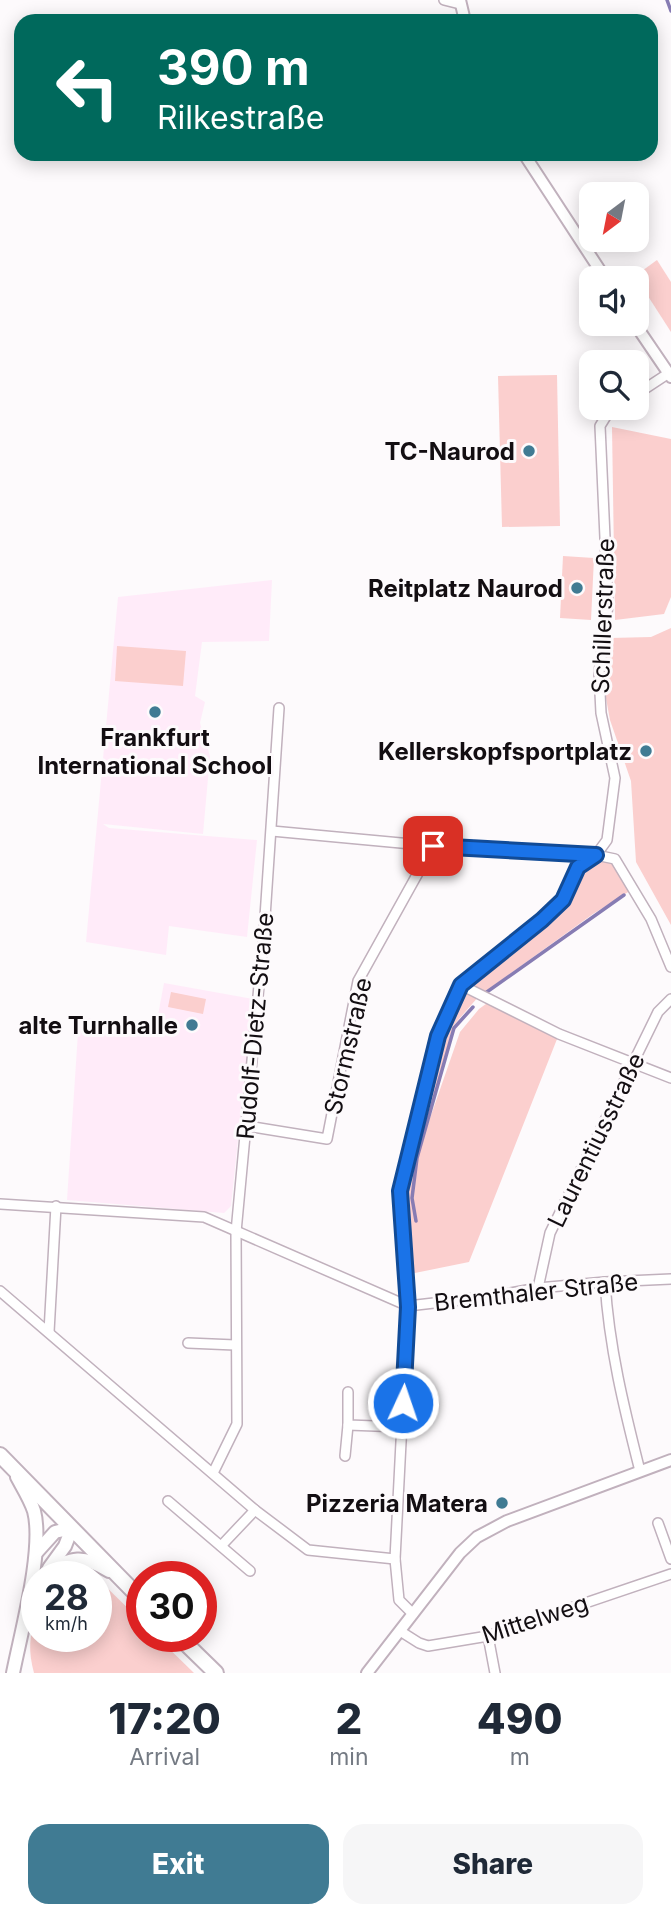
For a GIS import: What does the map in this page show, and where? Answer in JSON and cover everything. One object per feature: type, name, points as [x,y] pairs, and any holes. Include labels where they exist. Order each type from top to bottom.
[{"type":"main road","points":[[0,1455],[126,1584]]},
{"type":"main road","points":[[12,1467],[34,1513],[35,1561]]},
{"type":"main road","points":[[36,1553],[55,1532],[72,1528]]},
{"type":"main road","points":[[54,1561],[65,1546],[72,1528]]},
{"type":"main road","points":[[69,1561],[80,1558],[88,1561]]},
{"type":"main road","points":[[112,1574],[126,1584]]},
{"type":"main road","points":[[13,1673],[21,1632]]},
{"type":"main road","points":[[194,1652],[216,1673]]},
{"type":"street","points":[[444,0],[460,2]]},
{"type":"street","points":[[529,161],[597,266]]},
{"type":"street","points":[[643,336],[670,375],[649,387]]},
{"type":"street","name":"Schillerstraße","points":[[413,1614],[399,1600],[394,1559],[408,1307],[400,1191],[438,1036],[461,985],[563,900],[578,867],[596,855],[607,841],[615,778],[601,713],[599,673],[608,605],[600,426],[604,420]]},
{"type":"street","name":"Rudolf-Dietz-Straße","points":[[213,1473],[237,1424],[236,1231],[272,831],[279,708]]},
{"type":"street","points":[[272,831],[433,846],[596,855],[615,859],[651,919],[671,967]]},
{"type":"street","name":"Stormstraße","points":[[247,1126],[327,1139],[358,981],[433,846]]},
{"type":"street","points":[[461,985],[559,1034],[671,1078]]},
{"type":"street","name":"Laurentiusstraße","points":[[538,1288],[550,1233],[658,1012],[671,999]]},
{"type":"street","name":"Bremthaler Straße","points":[[0,1204],[204,1217],[408,1307],[538,1288],[671,1279]]},
{"type":"street","points":[[49,1332],[56,1206]]},
{"type":"street","points":[[605,1282],[610,1340],[640,1471]]},
{"type":"street","points":[[0,1291],[255,1510],[307,1550],[394,1559]]},
{"type":"street","points":[[188,1343],[235,1345]]},
{"type":"street","points":[[345,1456],[348,1392]]},
{"type":"street","points":[[348,1425],[402,1427]]},
{"type":"street","points":[[367,1673],[460,1553],[477,1537],[528,1512],[671,1460]]},
{"type":"street","points":[[168,1501],[250,1571]]},
{"type":"street","points":[[221,1546],[255,1510]]},
{"type":"street","points":[[659,1523],[671,1559]]},
{"type":"street","name":"Mittelweg","points":[[400,1631],[428,1646],[488,1636],[671,1574]]},
{"type":"street","points":[[488,1636],[495,1673]]},
{"type":"shaded area","points":[[657,260],[671,282],[671,332],[649,298],[649,266]]},
{"type":"shaded area","name":"TC-Naurod","points":[[557,375],[560,526],[502,527],[498,376]]},
{"type":"shaded area","points":[[612,427],[671,439],[671,597],[664,614],[615,620]]},
{"type":"shaded area","name":"Reitplatz Naurod","points":[[563,556],[594,558],[591,620],[560,618]]},
{"type":"shaded area","name":"Frankfurt International School","points":[[272,580],[269,641],[202,642],[195,696],[205,702],[200,723],[210,756],[203,834],[103,824],[109,828],[257,840],[247,937],[169,926],[166,955],[86,942],[118,597]]},
{"type":"shaded area","name":"Kellerskopfsportplatz","points":[[671,628],[671,925],[636,862],[631,781],[610,720],[605,693],[605,665],[610,638],[651,637]]},
{"type":"shaded area","points":[[117,646],[186,651],[183,686],[115,681]]},
{"type":"shaded area","points":[[596,855],[615,859],[633,889],[593,914],[479,996],[453,1026],[421,1144],[460,1032],[479,1009],[490,1001],[559,1034],[469,1262],[405,1275],[400,1191],[438,1036],[461,985],[563,900],[578,867]]},
{"type":"shaded area","points":[[164,983],[253,999],[231,1206],[224,1213],[67,1200],[79,1017],[156,1026]]},
{"type":"shaded area","points":[[171,992],[206,999],[203,1014],[168,1007]]},
{"type":"shaded area","points":[[112,1593],[126,1606],[126,1652],[172,1652],[194,1673],[34,1673],[31,1652],[112,1652]]},
{"type":"waterway","points":[[667,0],[671,11]]},
{"type":"waterway","points":[[484,994],[624,895]]},
{"type":"waterway","points":[[416,1221],[412,1198],[417,1158],[454,1028],[473,1007]]},
{"type":"place","name":"TC-Naurod","points":[[529,451]]},
{"type":"place","name":"Reitplatz Naurod","points":[[577,588]]},
{"type":"place","name":"Frankfurt International School","points":[[155,712]]},
{"type":"place","name":"Kellerskopfsportplatz","points":[[646,751]]},
{"type":"place","name":"alte Turnhalle","points":[[192,1025]]},
{"type":"place","name":"Pizzeria Matera","points":[[502,1503]]},
{"type":"route","points":[[403,1403],[408,1307],[400,1191],[438,1036],[461,985],[563,900],[578,867],[596,855],[433,846]]}]
